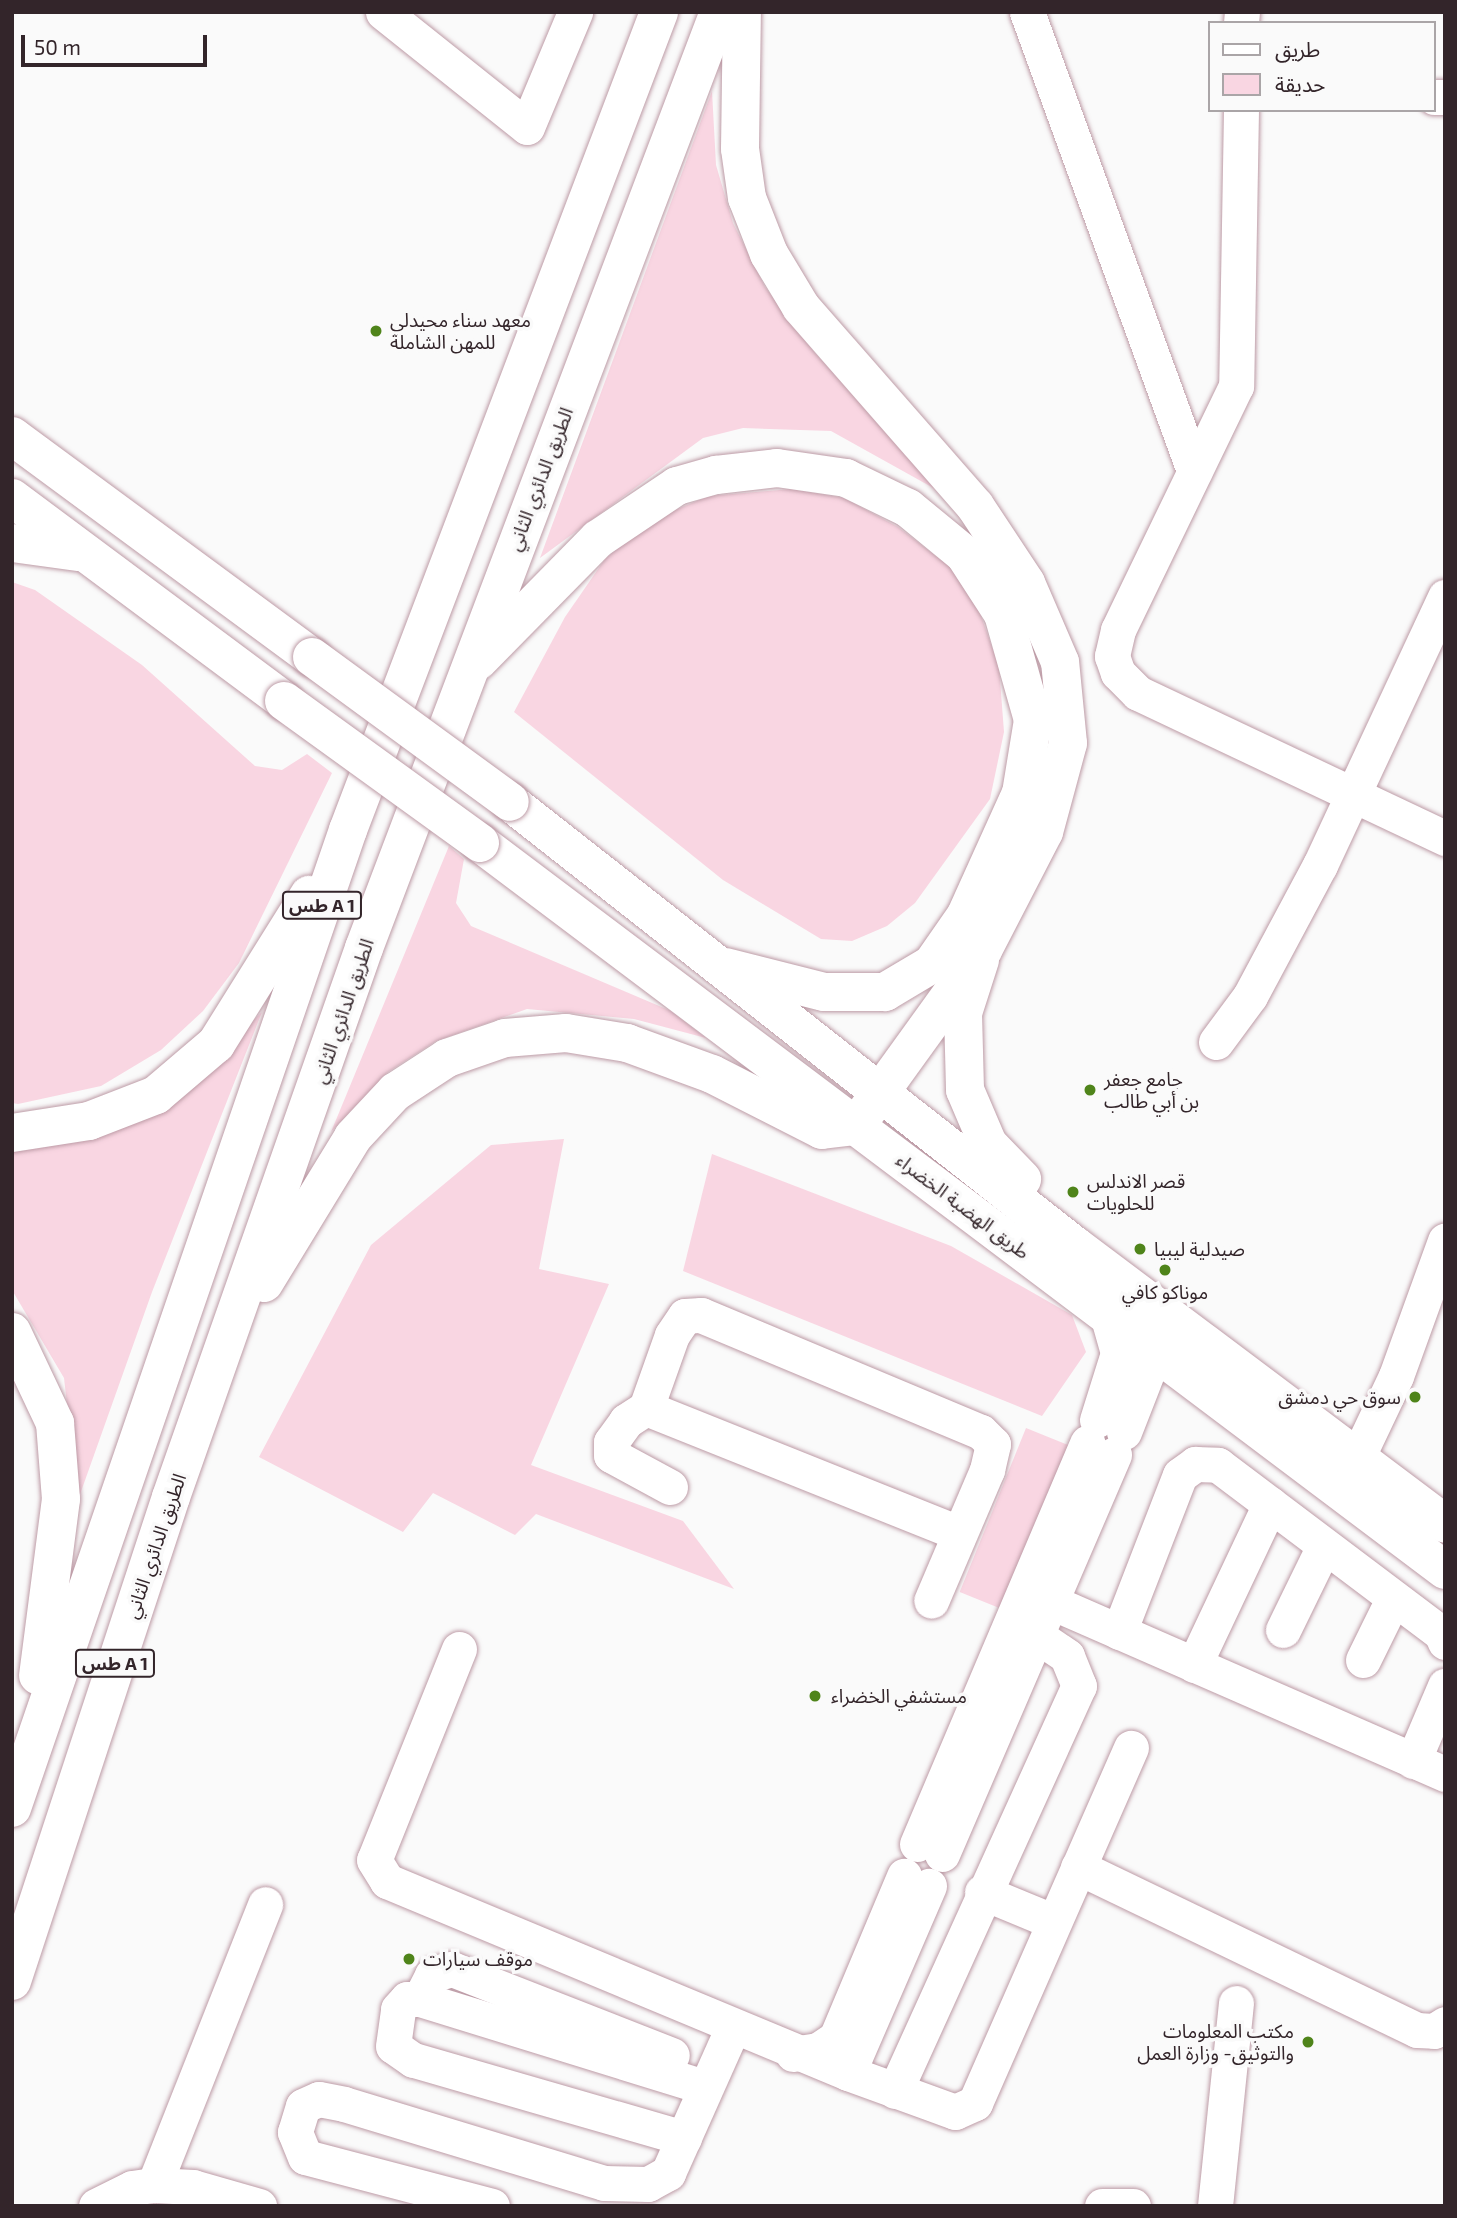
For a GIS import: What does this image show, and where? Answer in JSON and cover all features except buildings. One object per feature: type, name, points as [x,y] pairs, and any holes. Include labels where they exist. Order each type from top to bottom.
[{"type":"main road","name":"طس A 1","points":[[12,1808],[348,830],[659,12]]},
{"type":"main road","name":"الطريق الدائري الثاني","points":[[12,1981],[224,1347],[466,673],[719,12]]},
{"type":"main road","points":[[224,1347],[353,1137],[395,1092],[447,1058],[493,1042],[566,1033],[627,1043],[712,1074],[822,1130],[856,1126],[983,950],[1017,892],[1063,775],[1069,723],[1063,672],[1026,583],[975,506],[801,307],[769,254],[747,198],[740,149],[742,12]]},
{"type":"main road","name":"طريق الهضبة الخضراء","points":[[13,438],[510,802],[725,967],[1116,1276],[1359,1454],[1445,1524]]},
{"type":"main road","points":[[466,673],[598,539],[677,486],[716,475],[778,468],[846,478],[908,508],[964,554],[1003,614],[1033,720],[1021,793],[966,915],[932,964],[886,992],[824,992],[725,967]]},
{"type":"main road","name":"طريق الهضبة الخضراء","points":[[12,498],[81,552],[480,843],[1445,1570]]},
{"type":"main road","points":[[12,543],[81,552]]},
{"type":"main road","points":[[12,1133],[124,1111],[156,1095],[216,1044],[348,830]]},
{"type":"main road","points":[[983,950],[961,1031],[970,1103],[998,1156],[1116,1276]]},
{"type":"main road","points":[[12,1332],[55,1423],[61,1499],[27,1763]]},
{"type":"street","points":[[383,12],[527,127],[575,12]]},
{"type":"street","points":[[1027,12],[1195,472]]},
{"type":"street","points":[[1241,112],[1240,359],[1229,409],[1195,472],[1118,630],[1112,648],[1118,673],[1138,693],[1445,838]]},
{"type":"street","points":[[1216,1042],[1250,996],[1354,793],[1445,597]]},
{"type":"street","points":[[1359,1454],[1396,1376],[1445,1241]]},
{"type":"street","points":[[1107,1314],[1118,1353],[1106,1437],[1036,1634],[930,1849],[1106,1437],[1157,1352],[1169,1313]]},
{"type":"street","points":[[670,1488],[611,1455],[611,1442],[626,1421],[646,1408],[672,1335],[685,1316],[701,1315],[981,1432],[993,1444],[987,1470],[930,1601]]},
{"type":"street","points":[[646,1408],[958,1533]]},
{"type":"street","points":[[1119,1632],[1180,1475],[1195,1464],[1218,1465],[1445,1642]]},
{"type":"street","points":[[1194,1665],[1270,1504]]},
{"type":"street","points":[[1283,1630],[1323,1548]]},
{"type":"street","points":[[1363,1660],[1393,1599]]},
{"type":"street","points":[[1049,1601],[1445,1774]]},
{"type":"street","points":[[895,2091],[982,1892],[1079,1686],[1067,1656],[1036,1634]]},
{"type":"street","points":[[459,1650],[374,1860],[387,1881],[793,2054],[956,2112],[975,2103],[1052,1921],[1131,1748]]},
{"type":"street","points":[[1413,1761],[1445,1686]]},
{"type":"street","points":[[1078,1867],[1417,2030],[1445,2024]]},
{"type":"street","points":[[793,2054],[818,2050],[836,2038],[917,1881],[848,2074]]},
{"type":"street","points":[[982,1892],[1052,1921]]},
{"type":"street","points":[[154,2185],[265,1905]]},
{"type":"street","points":[[684,2138],[413,2060],[393,2046],[393,2030],[407,1998],[420,1999],[432,1975],[452,1969],[709,2079]]},
{"type":"street","points":[[1215,2206],[1236,2003]]},
{"type":"street","points":[[492,2206],[305,2157],[295,2132],[303,2106],[319,2099],[344,2104],[599,2194],[668,2174],[733,2027]]},
{"type":"street","points":[[96,2206],[132,2188],[154,2185],[193,2187],[259,2206]]},
{"type":"street","points":[[1102,2206],[1132,2206]]},
{"type":"green space","points":[[712,91],[716,165],[733,223],[765,287],[815,353],[946,495],[831,431],[743,428],[703,438],[540,558]]},
{"type":"green space","points":[[791,489],[844,498],[898,527],[950,567],[980,613],[999,667],[1004,732],[990,799],[915,903],[887,926],[852,941],[821,939],[723,880],[514,712],[565,617],[605,559],[651,520],[709,496]]},
{"type":"green space","points":[[12,582],[35,590],[142,665],[255,766],[282,770],[307,754],[332,773],[239,963],[203,1011],[161,1050],[101,1086],[18,1104],[12,1103]]},
{"type":"green space","points":[[449,846],[464,859],[456,903],[471,926],[671,1011],[706,1038],[634,1019],[527,1009],[436,1041],[388,1072],[331,1132]]},
{"type":"green space","points":[[262,1012],[152,1292],[78,1500],[64,1378],[12,1290],[12,1141],[191,1080]]},
{"type":"green space","points":[[564,1139],[539,1269],[609,1284],[531,1465],[683,1521],[734,1589],[536,1514],[515,1535],[433,1493],[403,1532],[259,1457],[371,1245],[491,1145]]},
{"type":"green space","points":[[712,1154],[951,1246],[1072,1315],[1086,1352],[1042,1416],[683,1271]]},
{"type":"green space","points":[[1026,1428],[1072,1447],[1006,1611],[960,1592]]},
{"type":"place","name":"معهد سناء محيدلي للمهن الشاملة","points":[[376,331]]},
{"type":"place","name":"جامع جعفر بن أبي طالب","points":[[1090,1090]]},
{"type":"place","name":"قصر الاندلس للحلويات","points":[[1073,1192]]},
{"type":"place","name":"صيدلية ليبيا","points":[[1140,1249]]},
{"type":"place","name":"موناكو كافي","points":[[1165,1270]]},
{"type":"place","name":"سوق حي دمشق","points":[[1415,1397]]},
{"type":"place","name":"مستشفي الخضراء","points":[[815,1696]]},
{"type":"place","name":"موقف سيارات","points":[[409,1959]]},
{"type":"place","name":"مكتب المعلومات والتوثيق- وزارة العمل","points":[[1308,2042]]}]
